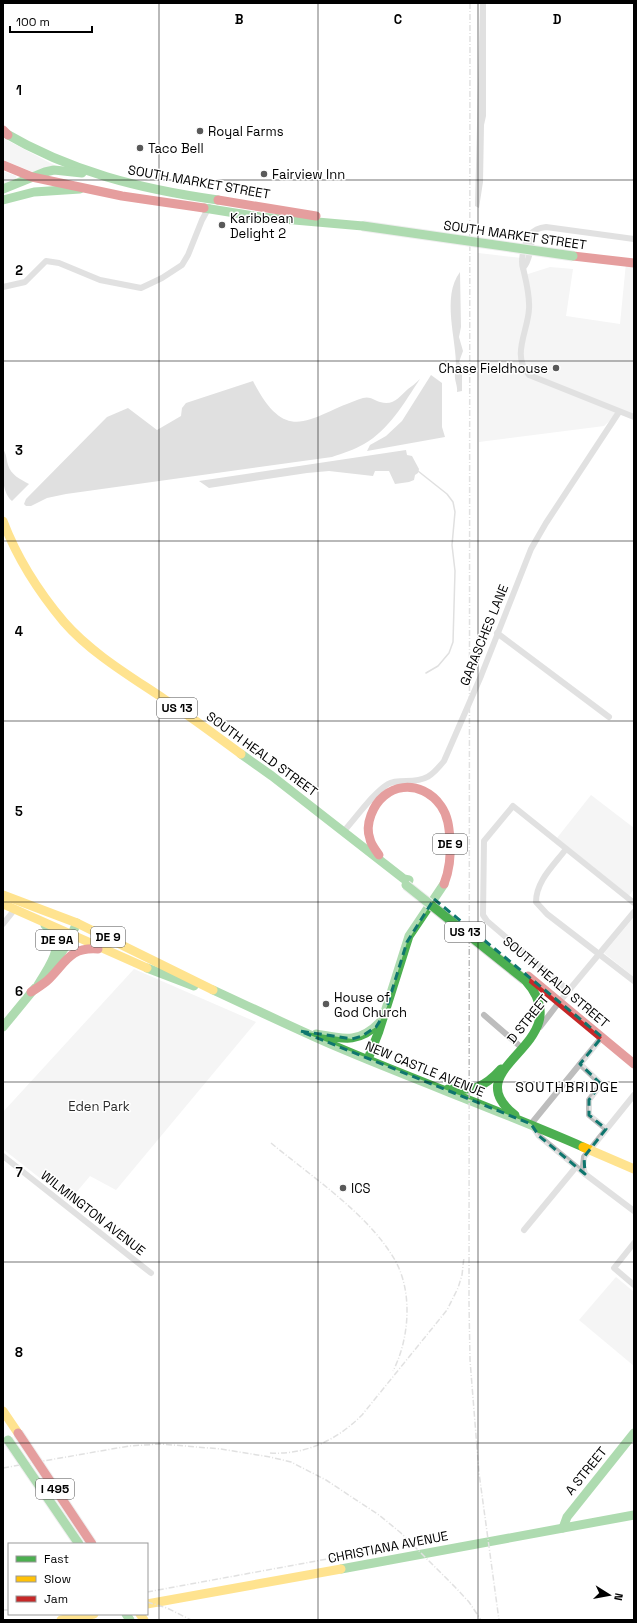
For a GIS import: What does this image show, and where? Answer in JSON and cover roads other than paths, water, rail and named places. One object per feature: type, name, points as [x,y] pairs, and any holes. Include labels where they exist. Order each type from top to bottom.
[{"type":"main road","name":"SOUTH MARKET STREET","points":[[5,132],[49,157],[96,175],[167,192],[257,205],[345,224]]},
{"type":"main road","name":"SOUTH MARKET STREET","points":[[3,165],[32,177],[86,189],[208,210],[260,217],[363,226],[631,264]]},
{"type":"main road","points":[[3,189],[54,170],[69,170],[96,175]]},
{"type":"main road","points":[[3,200],[34,192],[86,189]]},
{"type":"main road","name":"SOUTH HEALD STREET","points":[[3,521],[13,547],[27,572],[64,622],[87,644],[125,673],[166,700],[272,776],[344,831],[526,978],[560,1001],[634,1064]]},
{"type":"main road","name":"DE 9","points":[[300,1031],[340,1038],[357,1038],[372,1030],[385,1013],[407,942],[417,921],[442,888],[448,872],[449,822],[443,807],[432,794],[416,788],[401,788],[385,795],[374,807],[369,823],[370,842],[385,864]]},
{"type":"main road","name":"NEW CASTLE AVENUE","points":[[3,895],[77,924],[136,951],[209,988],[300,1031],[442,1088],[469,1101],[531,1124],[634,1169]]},
{"type":"main road","name":"NEW CASTLE AVENUE","points":[[3,904],[73,934],[105,951],[166,976],[194,986],[209,988]]},
{"type":"main road","name":"DE 9A","points":[[17,910],[51,929],[57,937],[57,949],[38,985]]},
{"type":"main road","name":"DE 9A","points":[[3,1027],[38,985],[61,954],[77,924]]},
{"type":"main road","points":[[31,992],[48,980],[73,952],[83,948],[105,951]]},
{"type":"main road","name":"SOUTH HEALD STREET","points":[[526,978],[536,993],[540,1006],[538,1024],[533,1037]]},
{"type":"main road","points":[[368,1059],[385,1013]]},
{"type":"main road","name":"D STREET","points":[[531,1124],[504,1107],[496,1092],[500,1076],[519,1050],[533,1037]]},
{"type":"main road","points":[[442,1088],[469,1090],[484,1085],[519,1050]]},
{"type":"main road","name":"I 495","points":[[3,1411],[91,1543]]},
{"type":"main road","name":"A STREET","points":[[563,1528],[567,1517],[634,1433]]},
{"type":"main road","name":"I 495","points":[[6,1436],[78,1543]]},
{"type":"main road","name":"CHRISTIANA AVENUE","points":[[148,1604],[634,1515]]},
{"type":"main road","points":[[62,1620],[89,1615]]},
{"type":"street","points":[[3,287],[25,282],[46,261],[59,263],[100,280],[141,288],[168,274],[182,264],[188,256],[213,198]]},
{"type":"street","name":"SOUTH MARKET STREET","points":[[619,412],[537,379],[529,375],[523,368],[520,360],[520,351],[529,303],[524,268],[522,264],[526,239],[534,230],[546,227],[634,239]]},
{"type":"street","points":[[619,412],[634,417]]},
{"type":"street","name":"GARASCHES LANE","points":[[344,831],[379,790],[390,783],[423,780],[436,772],[444,761],[481,676],[497,633],[537,537],[619,412]]},
{"type":"street","points":[[497,633],[609,717]]},
{"type":"street","points":[[568,990],[487,921],[483,915],[484,841],[513,806],[634,903]]},
{"type":"street","points":[[566,849],[540,883],[536,893],[536,902],[546,914],[634,981]]},
{"type":"street","points":[[3,924],[17,910]]},
{"type":"street","name":"D STREET","points":[[533,1037],[568,990],[634,912]]},
{"type":"street","points":[[484,1015],[519,1050]]},
{"type":"street","points":[[602,1037],[531,1124],[539,1136],[576,1167],[634,1211]]},
{"type":"street","points":[[580,1064],[601,1084],[589,1100],[589,1115],[606,1129]]},
{"type":"street","points":[[585,1174],[582,1166],[583,1159],[634,1095]]},
{"type":"street","name":"WILMINGTON AVENUE","points":[[3,1156],[151,1273]]},
{"type":"street","points":[[524,1230],[576,1167]]},
{"type":"street","points":[[634,1243],[614,1268],[634,1285]]},
{"type":"waterway","points":[[418,471],[447,494],[453,502],[455,512],[452,545],[455,571],[453,642],[449,653],[438,666],[426,673]]},
{"type":"railway","points":[[470,3],[470,1360],[479,1473],[499,1620]]},
{"type":"railway","points":[[271,1143],[322,1183],[356,1213],[385,1245],[396,1262],[405,1288],[407,1317],[403,1345],[393,1371]]},
{"type":"railway","points":[[270,1453],[296,1451],[320,1444],[342,1432],[362,1415],[447,1310],[458,1288],[462,1275],[464,1257]]},
{"type":"railway","points":[[3,1468],[129,1446],[161,1444],[221,1449],[291,1462],[326,1480],[379,1515],[401,1533],[469,1602],[481,1620]]},
{"type":"railway","points":[[148,1592],[371,1551]]},
{"type":"railway","points":[[148,1602],[167,1608],[191,1620]]},
{"type":"railway","points":[[3,1610],[8,1610]]},
{"type":"place","name":"Royal Farms","points":[[200,131]]},
{"type":"place","name":"Taco Bell","points":[[140,148]]},
{"type":"place","name":"Fairview Inn","points":[[264,174]]},
{"type":"place","name":"Karibbean Delight 2","points":[[222,225]]},
{"type":"place","name":"Chase Fieldhouse","points":[[556,368]]},
{"type":"place","name":"House of God Church","points":[[326,1004]]},
{"type":"place","name":"ICS","points":[[343,1188]]},
{"type":"district","name":"SOUTHBRIDGE","points":[[567,1087]]},
{"type":"park label","name":"Eden Park","points":[[99,1106]]}]
